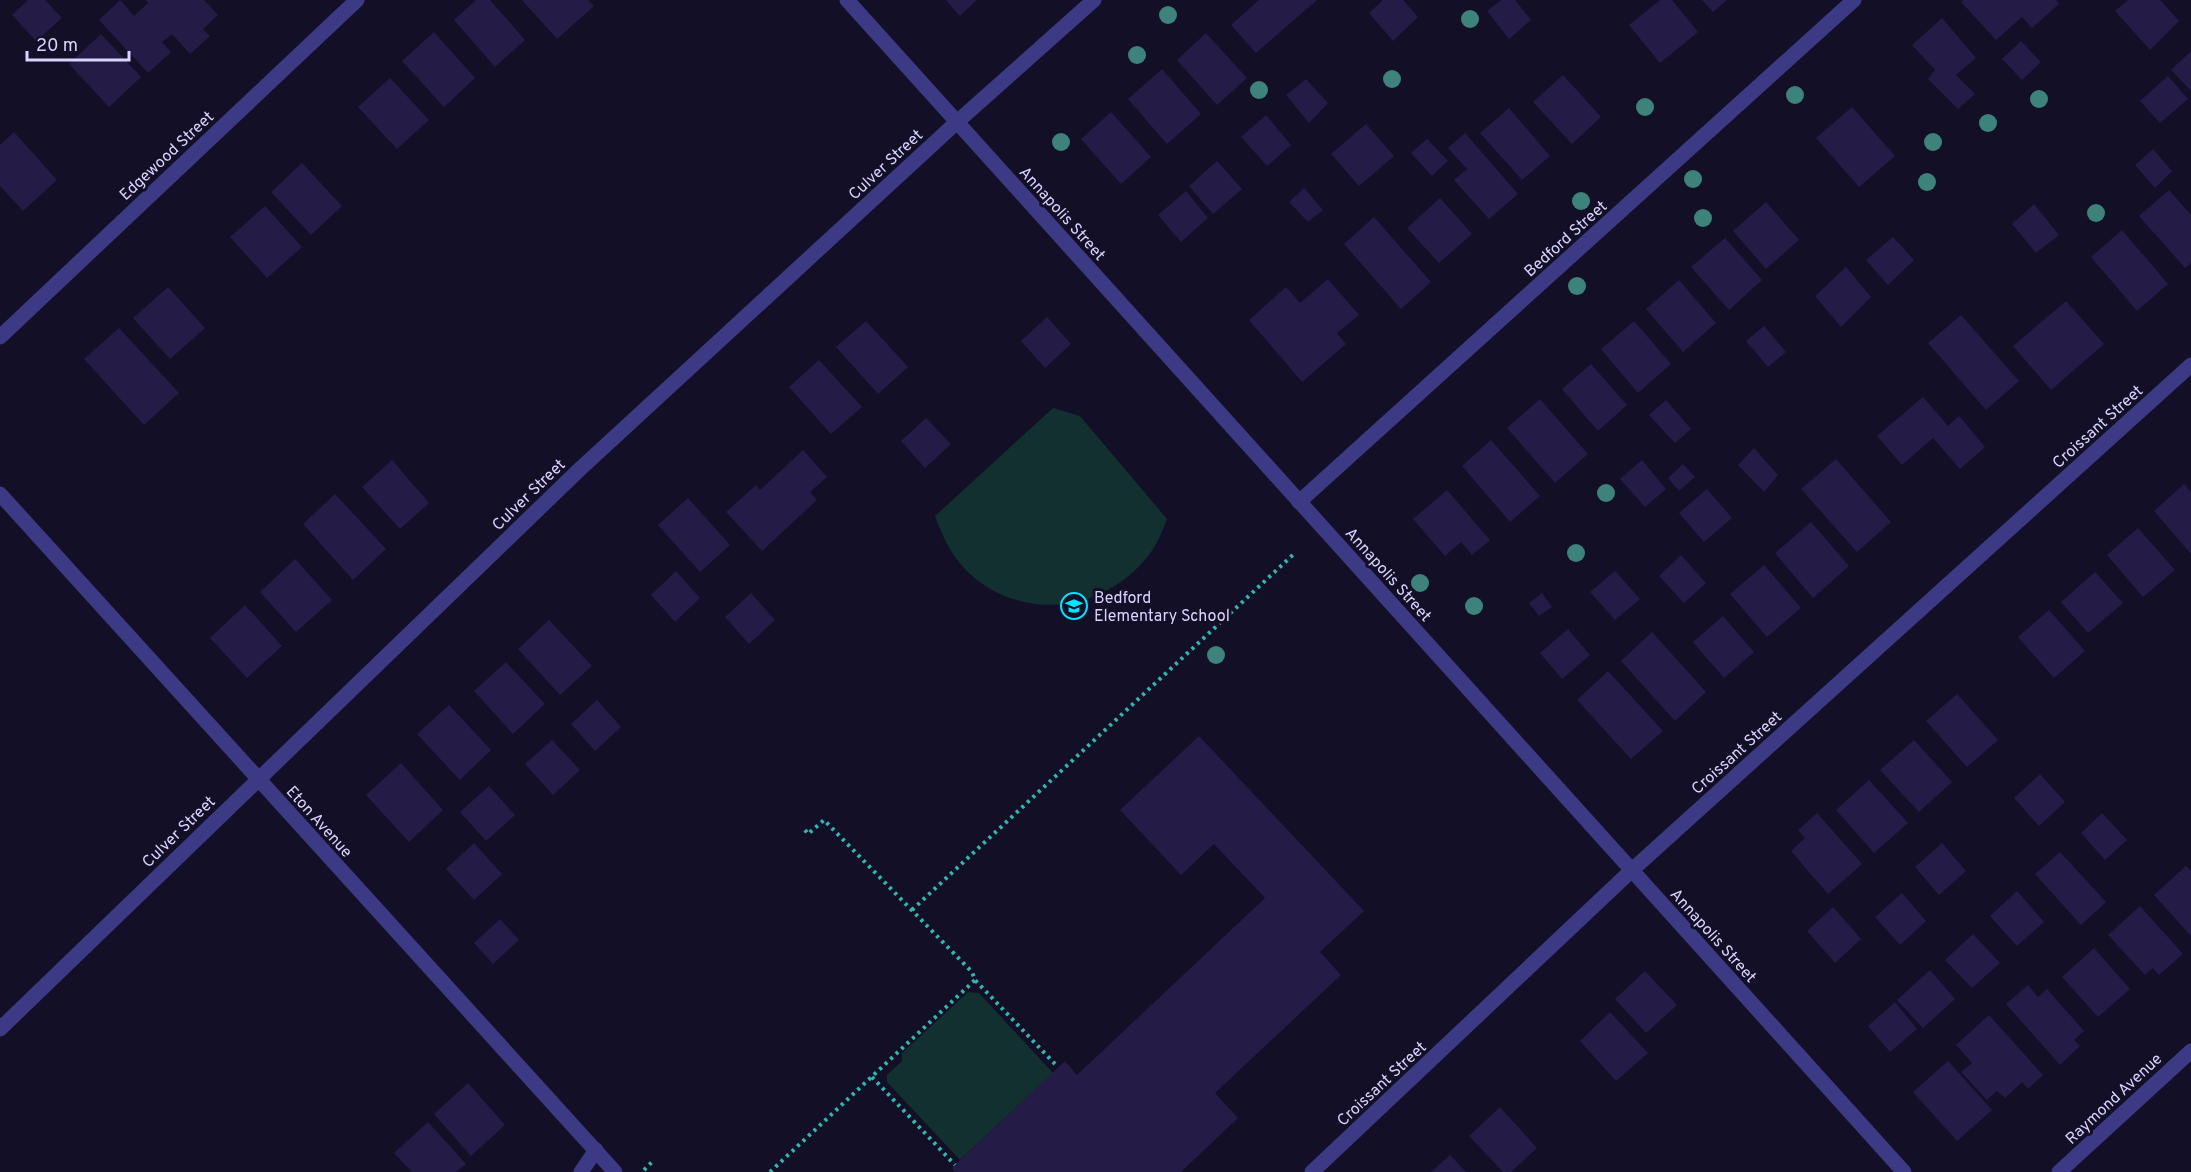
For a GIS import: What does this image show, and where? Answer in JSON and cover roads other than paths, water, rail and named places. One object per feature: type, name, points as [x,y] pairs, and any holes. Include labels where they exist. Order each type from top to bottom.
[{"type":"street","name":"Edgewood Street","points":[[0,337],[357,0]]},
{"type":"street","name":"Annapolis Street","points":[[847,0],[1904,1172]]},
{"type":"street","name":"Culver Street","points":[[0,1029],[580,469],[957,122],[1094,0]]},
{"type":"street","name":"Bedford Street","points":[[1299,502],[1854,0]]},
{"type":"street","name":"Croissant Street","points":[[1312,1172],[1632,870],[2191,365]]},
{"type":"street","name":"Eton Avenue","points":[[0,494],[615,1172]]},
{"type":"street","name":"Raymond Avenue","points":[[2059,1172],[2191,1051]]},
{"type":"street","points":[[581,1172],[596,1150]]},
{"type":"place","name":"Bedford Elementary School","points":[[1074,606]]}]
